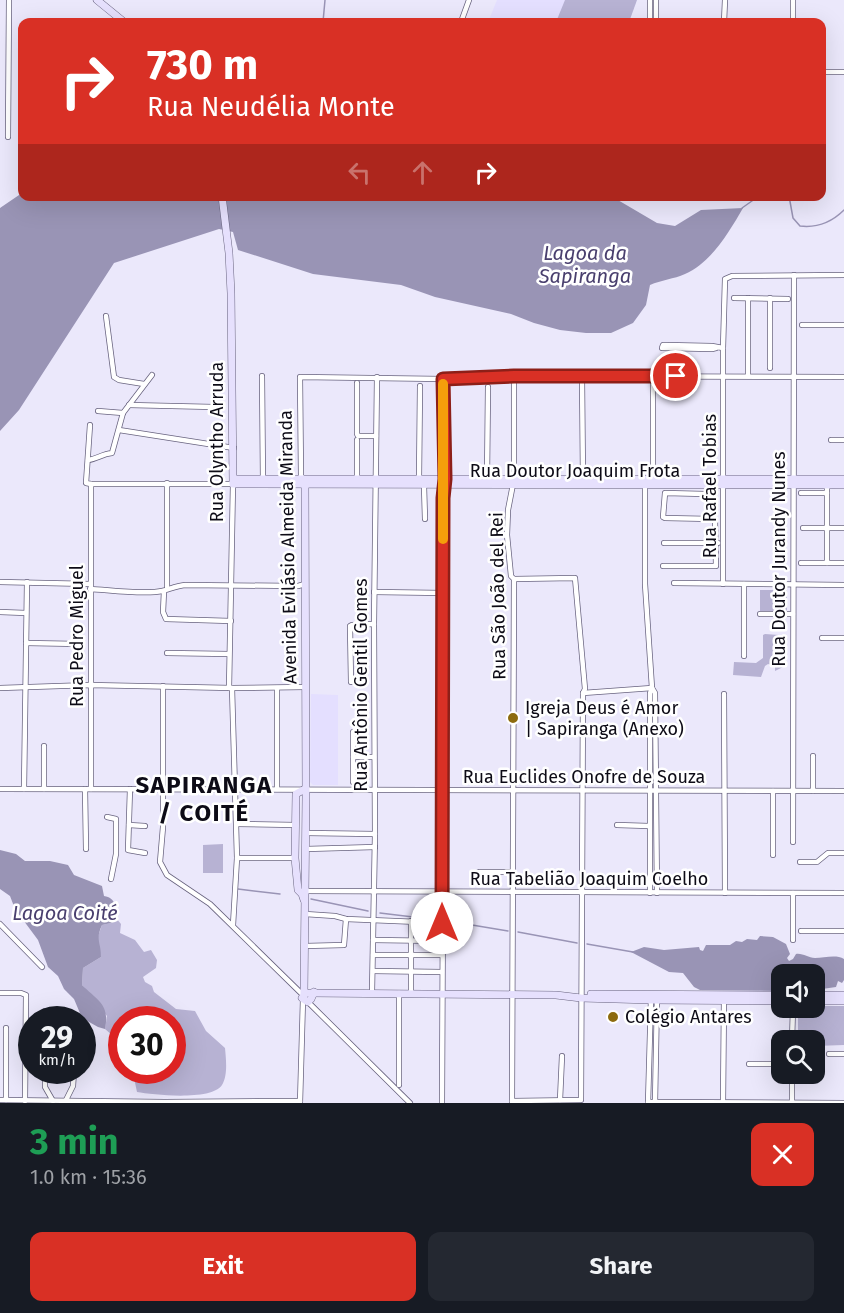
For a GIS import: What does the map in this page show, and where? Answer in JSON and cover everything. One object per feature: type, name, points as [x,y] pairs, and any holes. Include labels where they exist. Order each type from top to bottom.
[{"type":"street","points":[[8,137],[9,0]]},
{"type":"street","points":[[97,0],[119,18]]},
{"type":"street","points":[[462,18],[469,0]]},
{"type":"street","points":[[650,0],[650,18]]},
{"type":"street","points":[[656,0],[656,18]]},
{"type":"street","points":[[724,18],[725,0]]},
{"type":"street","points":[[793,0],[793,18]]},
{"type":"street","points":[[826,72],[844,72]]},
{"type":"street","name":"Rua Olyntho Arruda","points":[[223,201],[232,323],[234,448],[229,654],[237,824],[233,925]]},
{"type":"street","points":[[794,275],[844,275]]},
{"type":"street","name":"Rua Rafael Tobias","points":[[723,584],[725,280],[732,276],[794,275]]},
{"type":"street","name":"Rua Doutor Jurandy Nunes","points":[[793,842],[792,376],[794,275]]},
{"type":"street","points":[[734,298],[788,299]]},
{"type":"street","points":[[748,298],[748,376]]},
{"type":"street","points":[[770,298],[770,368]]},
{"type":"street","points":[[106,316],[114,376],[119,380],[144,384]]},
{"type":"street","points":[[802,325],[844,325]]},
{"type":"street","points":[[716,348],[667,345],[662,347],[663,349],[712,350],[723,348]]},
{"type":"street","points":[[90,425],[88,460],[99,459],[104,454],[112,453],[123,413],[152,375]]},
{"type":"street","points":[[262,376],[263,482]]},
{"type":"street","points":[[376,377],[443,379],[514,376],[844,377]]},
{"type":"street","name":"Rua São João del Rei","points":[[512,1102],[514,579],[511,576],[507,535],[508,510],[513,482],[514,376]]},
{"type":"street","points":[[653,376],[653,483]]},
{"type":"street","name":"Avenida Evilásio Almeida Miranda","points":[[302,891],[306,849],[305,482],[301,476],[300,377],[376,377]]},
{"type":"street","name":"Rua Antônio Gentil Gomes","points":[[372,992],[375,847],[376,377]]},
{"type":"street","points":[[582,377],[583,483]]},
{"type":"street","points":[[442,1103],[443,379]]},
{"type":"street","points":[[357,383],[357,434],[358,436],[376,436]]},
{"type":"street","points":[[419,479],[420,386]]},
{"type":"street","points":[[487,479],[488,387]]},
{"type":"street","points":[[129,405],[214,407]]},
{"type":"street","points":[[98,411],[123,413]]},
{"type":"street","points":[[119,430],[234,448]]},
{"type":"street","points":[[357,440],[357,478]]},
{"type":"street","points":[[831,440],[844,440]]},
{"type":"street","name":"Rua Pedro Miguel","points":[[88,460],[86,483],[91,484],[92,789]]},
{"type":"street","name":"Rua Doutor Joaquim Frota","points":[[305,482],[357,478],[424,486],[487,479],[513,482]]},
{"type":"street","name":"Rua Doutor Joaquim Frota","points":[[827,486],[844,478]]},
{"type":"street","name":"Rua Doutor Joaquim Frota","points":[[91,484],[419,479],[444,482],[792,482],[827,486],[844,485]]},
{"type":"street","points":[[167,483],[163,612],[166,619],[231,621]]},
{"type":"street","points":[[645,483],[645,584],[652,688],[650,693],[648,791],[650,893]]},
{"type":"street","points":[[424,486],[425,519]]},
{"type":"street","points":[[801,493],[827,486],[827,563]]},
{"type":"street","points":[[663,567],[716,567],[715,521],[712,519],[664,518],[665,493],[705,494]]},
{"type":"street","points":[[802,528],[844,528]]},
{"type":"street","points":[[664,543],[724,543]]},
{"type":"street","points":[[801,563],[844,563]]},
{"type":"street","points":[[512,1102],[580,1100],[581,791],[583,693],[585,689],[575,578],[514,579]]},
{"type":"street","points":[[0,582],[165,589],[184,585],[305,584]]},
{"type":"street","points":[[24,789],[27,582]]},
{"type":"street","points":[[674,583],[844,585]]},
{"type":"street","points":[[744,584],[744,656]]},
{"type":"street","points":[[374,592],[444,593]]},
{"type":"street","points":[[0,612],[26,613]]},
{"type":"street","points":[[760,614],[793,614]]},
{"type":"street","points":[[351,682],[350,627],[352,624],[374,624]]},
{"type":"street","points":[[822,638],[844,638]]},
{"type":"street","points":[[26,643],[80,644]]},
{"type":"street","points":[[167,653],[229,654]]},
{"type":"street","points":[[0,688],[90,685],[304,687]]},
{"type":"street","points":[[163,686],[163,827],[160,862],[162,868],[167,875],[210,904],[233,925],[410,1103]]},
{"type":"street","points":[[277,688],[277,789]]},
{"type":"street","points":[[583,693],[652,688]]},
{"type":"street","points":[[652,688],[656,693],[657,893]]},
{"type":"street","points":[[724,694],[725,893]]},
{"type":"street","points":[[353,732],[353,782]]},
{"type":"street","points":[[44,746],[44,789]]},
{"type":"street","points":[[813,756],[813,791]]},
{"type":"street","points":[[353,757],[375,757]]},
{"type":"street","name":"Rua Euclides Onofre de Souza","points":[[0,789],[844,791]]},
{"type":"street","points":[[85,789],[86,849]]},
{"type":"street","points":[[129,789],[128,850],[144,853]]},
{"type":"street","name":"Avenida Evilásio Almeida Miranda","points":[[300,1102],[306,997],[304,903],[295,858],[296,794],[305,789]]},
{"type":"street","points":[[773,791],[774,855]]},
{"type":"street","points":[[107,817],[116,819],[117,828],[116,854],[111,879]]},
{"type":"street","points":[[237,824],[296,825]]},
{"type":"street","points":[[617,825],[649,826]]},
{"type":"street","points":[[117,828],[145,826]]},
{"type":"street","points":[[306,833],[375,834]]},
{"type":"street","points":[[306,849],[375,847]]},
{"type":"street","points":[[800,862],[817,862],[828,853],[844,853]]},
{"type":"street","points":[[237,858],[295,858]]},
{"type":"street","points":[[479,872],[512,872]]},
{"type":"street","name":"Rua Tabelião Joaquim Coelho","points":[[302,891],[844,893]]},
{"type":"street","points":[[793,940],[794,893]]},
{"type":"street","points":[[304,914],[346,919],[442,923]]},
{"type":"street","points":[[305,946],[344,945],[346,919]]},
{"type":"street","points":[[411,921],[411,994]]},
{"type":"street","points":[[0,924],[42,967]]},
{"type":"street","points":[[801,931],[844,931]]},
{"type":"street","points":[[373,940],[442,941]]},
{"type":"street","points":[[373,955],[442,956]]},
{"type":"street","points":[[373,971],[442,972]]},
{"type":"street","points":[[0,987],[3,993],[23,993],[26,998],[25,1102]]},
{"type":"street","points":[[306,997],[372,992],[654,998],[771,996]]},
{"type":"street","points":[[399,993],[399,1086]]},
{"type":"street","points":[[825,995],[844,995]]},
{"type":"street","points":[[654,998],[655,1102]]},
{"type":"street","points":[[654,998],[648,1103],[844,1103]]},
{"type":"street","points":[[724,998],[771,1000]]},
{"type":"street","points":[[723,1102],[724,998]]},
{"type":"street","points":[[825,1001],[844,1001]]},
{"type":"street","points":[[6,1028],[6,1100]]},
{"type":"street","points":[[829,1054],[844,1054]]},
{"type":"street","points":[[561,1101],[562,1056]]},
{"type":"street","points":[[749,1064],[771,1064]]},
{"type":"street","points":[[45,1084],[53,1101]]},
{"type":"street","points":[[66,1100],[73,1084]]},
{"type":"street","points":[[792,1084],[792,1103]]},
{"type":"street","points":[[0,1100],[165,1103],[300,1102]]},
{"type":"shaded area","points":[[497,0],[637,0],[630,18],[490,18]]},
{"type":"shaded area","points":[[565,0],[637,0],[630,18],[558,18]]},
{"type":"shaded area","points":[[760,590],[787,590],[787,611],[760,611]]},
{"type":"shaded area","points":[[763,635],[779,635],[786,640],[783,667],[775,671],[775,666],[768,664],[761,677],[733,675],[734,662],[756,663],[763,658]]},
{"type":"shaded area","points":[[311,694],[338,695],[338,785],[313,785],[310,782]]},
{"type":"shaded area","points":[[223,844],[223,873],[203,873],[203,845]]},
{"type":"shaded area","points":[[116,918],[121,924],[120,933],[135,940],[144,952],[151,950],[157,960],[156,968],[143,977],[145,982],[152,986],[154,992],[172,1006],[108,1006],[108,1032],[105,1029],[107,1016],[82,985],[83,968],[101,957],[97,939],[102,925],[111,923]]},
{"type":"shaded area","points":[[825,1006],[844,1006],[844,1045],[825,1046],[825,1030],[798,1030],[798,1018],[825,1018]]},
{"type":"shaded area","points":[[186,1010],[195,1011],[206,1031],[225,1048],[226,1067],[222,1085],[216,1090],[195,1095],[137,1092],[135,1084],[186,1084]]},
{"type":"water","name":"Lagoa da Sapiranga","points":[[18,196],[18,201],[620,201],[657,223],[675,226],[701,210],[743,208],[712,254],[695,269],[685,274],[650,285],[646,305],[633,323],[611,333],[560,330],[511,314],[435,297],[401,285],[313,274],[238,250],[233,232],[219,229],[114,263],[19,410],[0,431],[0,208]]},
{"type":"water","name":"Lagoa Coité","points":[[0,850],[16,854],[25,861],[50,861],[68,865],[74,875],[102,886],[104,896],[113,901],[116,918],[111,923],[102,925],[99,934],[101,957],[83,968],[82,985],[98,999],[104,1008],[105,1029],[96,1026],[96,1006],[77,1006],[74,999],[64,989],[58,976],[48,967],[38,940],[15,909],[10,896],[0,889]]},
{"type":"water","points":[[760,936],[773,937],[786,944],[790,954],[787,958],[789,961],[796,954],[812,958],[834,956],[844,959],[844,980],[842,983],[838,981],[836,987],[825,989],[825,964],[771,964],[771,991],[700,990],[694,987],[683,973],[669,972],[631,952],[644,947],[664,950],[699,947],[703,951],[706,945],[730,945],[736,941],[757,940]]},
{"type":"waterway","points":[[323,18],[325,0]]},
{"type":"waterway","points":[[742,208],[752,201]]},
{"type":"waterway","points":[[790,201],[793,218],[800,226],[824,223],[844,210]]},
{"type":"waterway","points":[[238,889],[280,894]]},
{"type":"waterway","points":[[311,899],[368,911]]},
{"type":"waterway","points":[[380,913],[438,920]]},
{"type":"waterway","points":[[448,921],[508,931]]},
{"type":"waterway","points":[[518,932],[577,943]]},
{"type":"waterway","points":[[587,944],[633,952]]},
{"type":"slow traffic","points":[[443,384],[445,479],[443,539]]},
{"type":"place","name":"Igreja Deus é Amor | Sapiranga (Anexo)","points":[[513,718]]},
{"type":"place","name":"Colégio Antares","points":[[613,1017]]},
{"type":"district","name":"SAPIRANGA / COITÉ","points":[[204,799]]},
{"type":"route","points":[[442,923],[443,486],[445,479],[443,379],[514,376],[676,376]]}]
